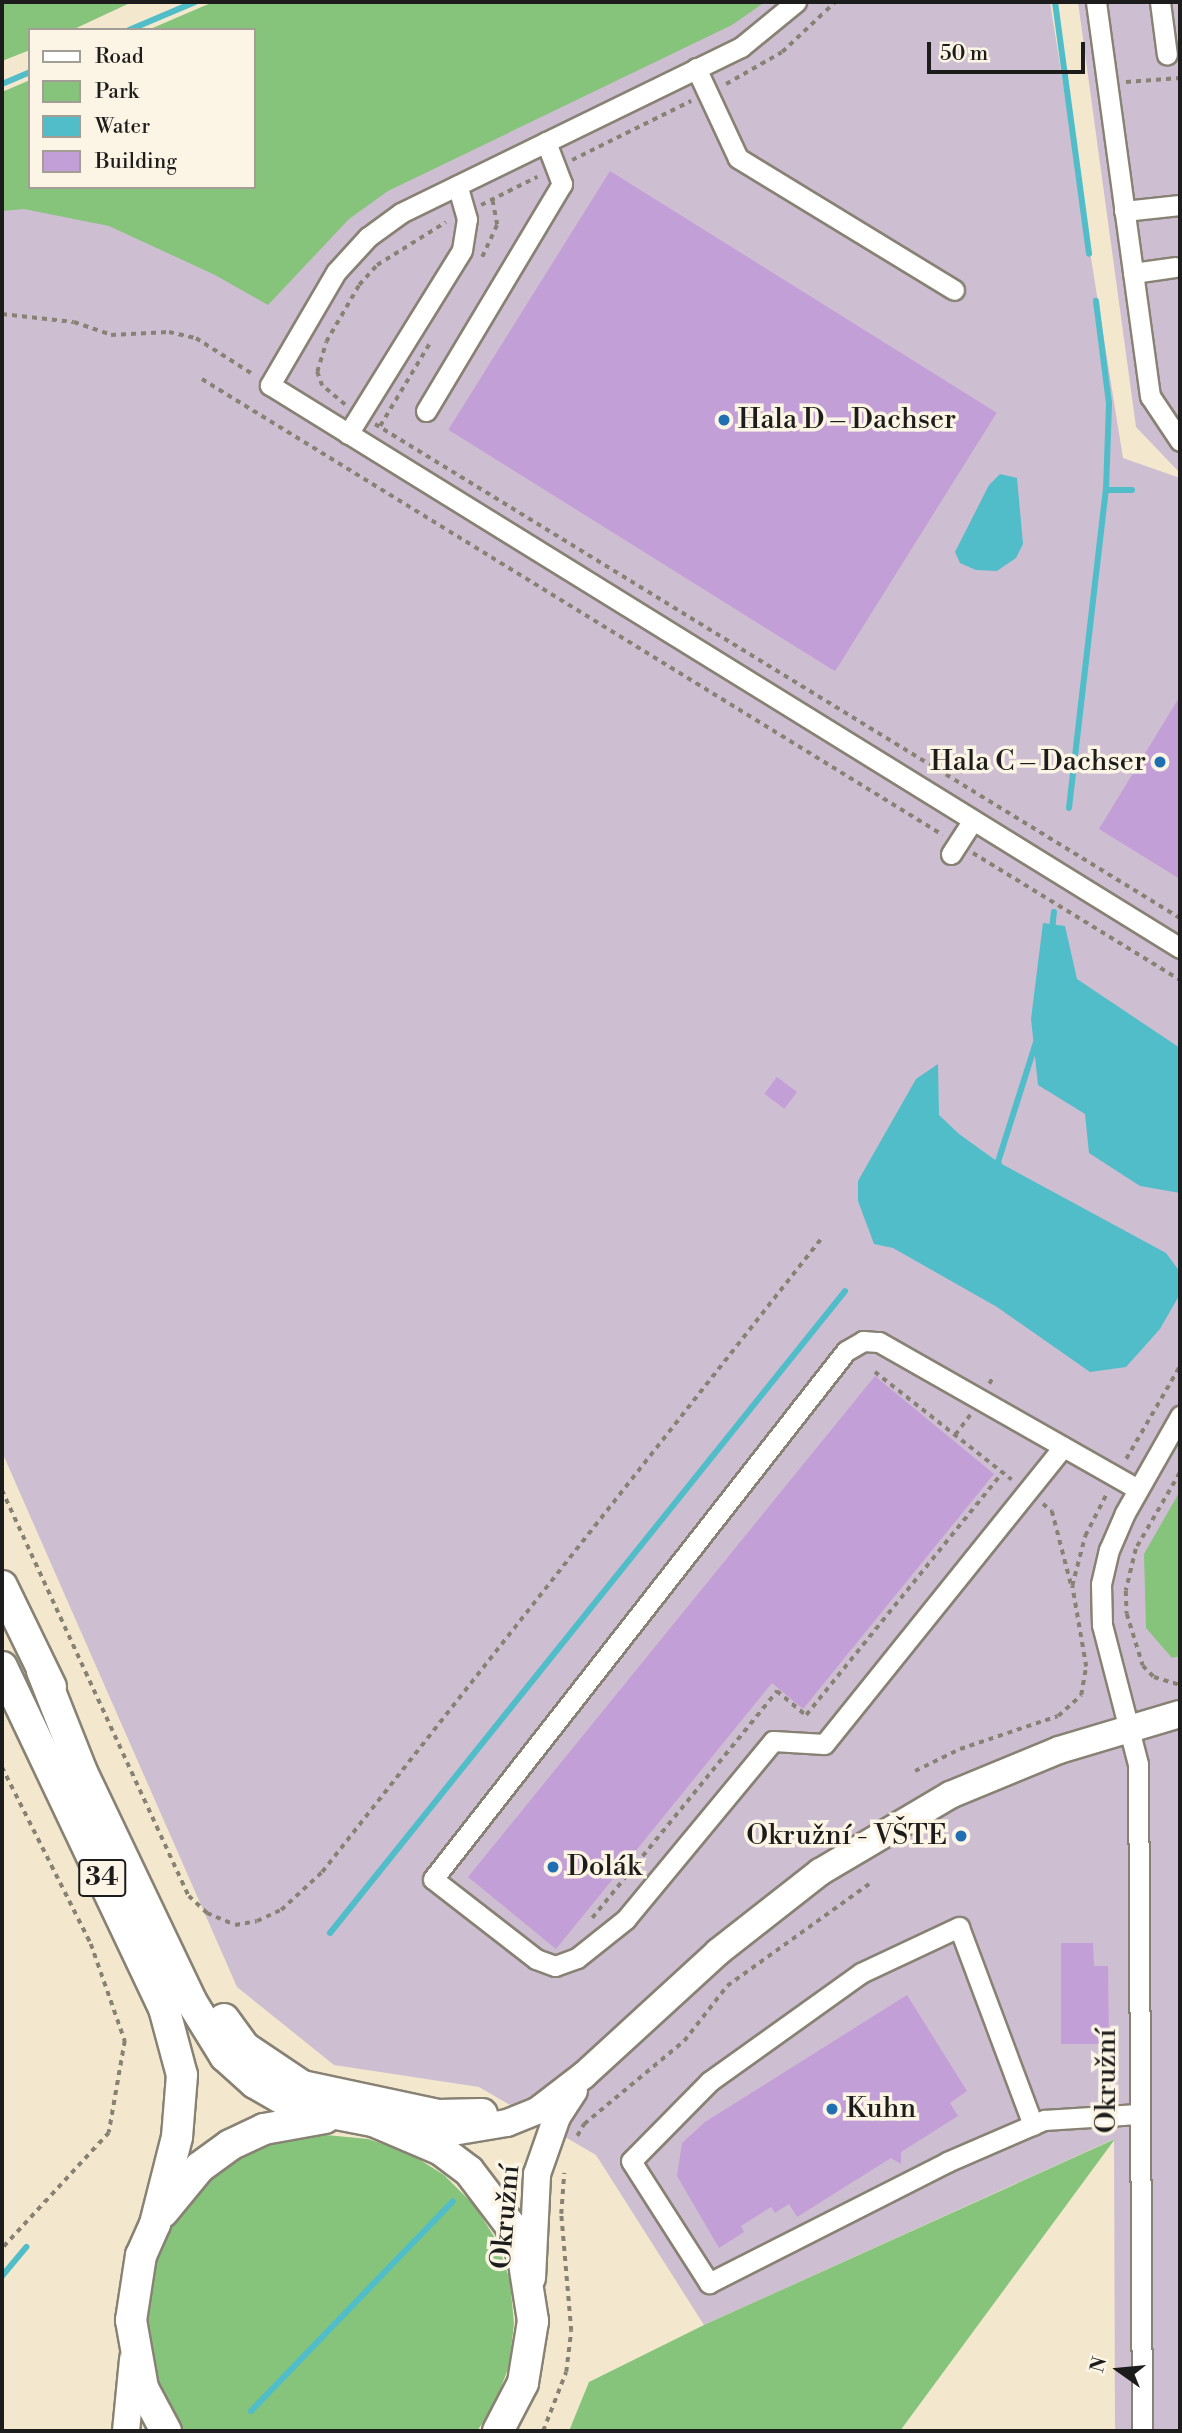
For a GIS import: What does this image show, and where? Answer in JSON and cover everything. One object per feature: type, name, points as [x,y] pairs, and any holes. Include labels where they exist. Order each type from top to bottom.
[{"type":"highway","points":[[2,1587],[42,1671],[82,1772],[209,2034],[234,2065],[268,2092],[306,2110],[336,2117]]},
{"type":"highway","name":"34","points":[[2,1667],[164,2008],[182,2075],[181,2102],[155,2224],[133,2287],[134,2354],[143,2388],[166,2431]]},
{"type":"highway","points":[[42,1671],[102,1776],[185,1951],[244,2047],[275,2072],[330,2095],[438,2115],[482,2114]]},
{"type":"highway","name":"34","points":[[155,2224],[200,2166],[230,2145],[264,2129],[336,2117],[373,2121],[418,2138],[469,2171],[492,2196],[510,2225],[531,2290],[530,2353],[503,2426]]},
{"type":"main road","name":"Okružní","points":[[418,2138],[507,2123],[537,2111],[584,2075],[718,1952],[820,1872],[891,1830],[1007,1769],[1180,1714]]},
{"type":"main road","points":[[482,2114],[533,2097],[646,2017]]},
{"type":"main road","name":"Okružní","points":[[531,2290],[537,2174],[557,2117],[584,2075]]},
{"type":"main road","points":[[126,2431],[134,2354]]},
{"type":"street","points":[[796,2],[741,47],[401,213],[368,237],[336,272],[270,386],[1180,948]]},
{"type":"street","points":[[1096,2],[1150,396],[1180,441]]},
{"type":"street","points":[[1160,2],[1167,55]]},
{"type":"street","points":[[696,68],[738,158],[954,290]]},
{"type":"street","points":[[426,411],[562,184],[558,167],[546,142]]},
{"type":"street","points":[[348,434],[461,250],[467,233],[465,212],[457,185]]},
{"type":"street","points":[[1124,211],[1180,205]]},
{"type":"street","points":[[1133,273],[1175,267]]},
{"type":"street","points":[[954,849],[973,820]]},
{"type":"street","points":[[1063,1447],[824,1744],[773,1741],[626,1919],[577,1958],[555,1966],[536,1959],[433,1879],[846,1351],[863,1341],[879,1342],[1138,1489]]},
{"type":"street","points":[[1131,1731],[1102,1625],[1101,1584],[1109,1550],[1138,1489],[1180,1416]]},
{"type":"street","name":"Okružní","points":[[1131,1731],[1138,1764],[1142,2431]]},
{"type":"street","points":[[1033,2125],[959,1927],[850,1980],[710,2081],[631,2161],[709,2283],[897,2186],[1033,2125],[1044,2120],[1139,2115]]},
{"type":"path","points":[[835,2],[782,52],[706,94],[417,236],[377,265],[359,285],[326,342],[317,372],[322,386],[360,414],[1180,918]]},
{"type":"path","points":[[1126,82],[1180,78]]},
{"type":"path","points":[[2,314],[74,322],[111,335],[169,332],[196,338],[270,386]]},
{"type":"path","points":[[202,379],[954,849],[1180,981]]},
{"type":"path","points":[[2,1490],[189,1896],[206,1913],[235,1924],[257,1921],[281,1910],[322,1872],[820,1240]]},
{"type":"path","points":[[1072,1586],[1084,1535],[1180,1366]]},
{"type":"path","points":[[875,1372],[1052,1511],[1072,1586],[1086,1667],[1086,1680],[1072,1706],[915,1771]]},
{"type":"path","points":[[587,1925],[777,1691],[806,1715],[1003,1472]]},
{"type":"path","points":[[1180,1473],[1136,1549],[1126,1591],[1127,1614],[1143,1667],[1154,1677],[1180,1685]]},
{"type":"path","points":[[2,1767],[91,1944],[125,2041],[109,2133],[2,2249]]},
{"type":"shaded area","points":[[229,2],[1050,2],[1123,458],[1180,478],[1180,2431],[1115,2431],[1114,2139],[704,2325],[596,2155],[479,2087],[334,2065],[237,1987],[2,1452],[2,102],[28,181],[28,189],[256,189],[256,28],[252,28]]},
{"type":"shaded area","points":[[1078,2],[1180,2],[1180,473],[1136,427]]},
{"type":"green space","points":[[2,2],[132,2],[76,28],[28,28],[28,51],[2,61]]},
{"type":"green space","points":[[213,2],[765,2],[732,25],[388,191],[349,219],[268,305],[215,275],[109,226],[24,209],[2,211],[2,92],[28,81],[28,189],[256,189],[256,28],[153,28]]},
{"type":"green space","points":[[1180,1491],[1180,1656],[1172,1658],[1146,1628],[1144,1554]]},
{"type":"green space","points":[[326,2135],[368,2139],[409,2153],[444,2175],[474,2205],[497,2241],[510,2281],[514,2324],[509,2366],[494,2406],[477,2431],[181,2431],[163,2403],[149,2365],[144,2325],[147,2284],[160,2245],[180,2210],[209,2179],[244,2155],[284,2140]]},
{"type":"green space","points":[[1115,2139],[900,2431],[569,2431],[589,2382],[704,2325]]},
{"type":"water","points":[[1000,474],[1017,478],[1023,544],[1016,558],[997,571],[976,570],[960,563],[955,552],[989,485]]},
{"type":"water","points":[[1043,923],[1065,926],[1077,979],[1180,1048],[1180,1193],[1140,1186],[1089,1153],[1085,1114],[1038,1085],[1031,1019]]},
{"type":"water","points":[[938,1064],[939,1115],[959,1134],[998,1162],[1166,1253],[1180,1272],[1180,1294],[1160,1329],[1126,1367],[1090,1372],[997,1307],[893,1248],[874,1244],[858,1201],[858,1181],[916,1079]]},
{"type":"building","name":"Hala D – Dachser","points":[[610,171],[997,413],[835,671],[448,430]]},
{"type":"building","name":"Hala C – Dachser","points":[[1180,696],[1180,879],[1099,829]]},
{"type":"building","points":[[777,1077],[797,1092],[784,1109],[764,1094]]},
{"type":"building","points":[[875,1376],[994,1474],[803,1709],[772,1683],[556,1949],[468,1877]]},
{"type":"building","points":[[1061,1943],[1093,1943],[1094,1966],[1108,1966],[1109,2044],[1061,2044]]},
{"type":"building","name":"Kuhn","points":[[907,1995],[967,2091],[950,2103],[958,2116],[901,2152],[901,2164],[891,2158],[797,2217],[789,2204],[775,2213],[771,2207],[741,2226],[744,2232],[719,2248],[677,2176],[682,2143],[705,2122]]},
{"type":"waterway","points":[[134,28],[195,2]]},
{"type":"waterway","points":[[1055,2],[1089,254]]},
{"type":"waterway","points":[[2,84],[28,73]]},
{"type":"waterway","points":[[1069,808],[1106,490],[1109,403],[1096,301]]},
{"type":"waterway","points":[[1106,490],[1132,490]]},
{"type":"waterway","points":[[1052,930],[1054,912]]},
{"type":"waterway","points":[[1000,1168],[998,1162],[1036,1042]]},
{"type":"waterway","points":[[330,1933],[845,1291]]},
{"type":"waterway","points":[[251,2411],[453,2201]]},
{"type":"waterway","points":[[2,2276],[26,2247]]},
{"type":"place","name":"Hala D – Dachser","points":[[724,420]]},
{"type":"place","name":"Hala C – Dachser","points":[[1160,762]]},
{"type":"place","name":"Okružní - VŠTE","points":[[961,1836]]},
{"type":"place","name":"Dolák","points":[[553,1867]]},
{"type":"place","name":"Kuhn","points":[[832,2109]]}]
